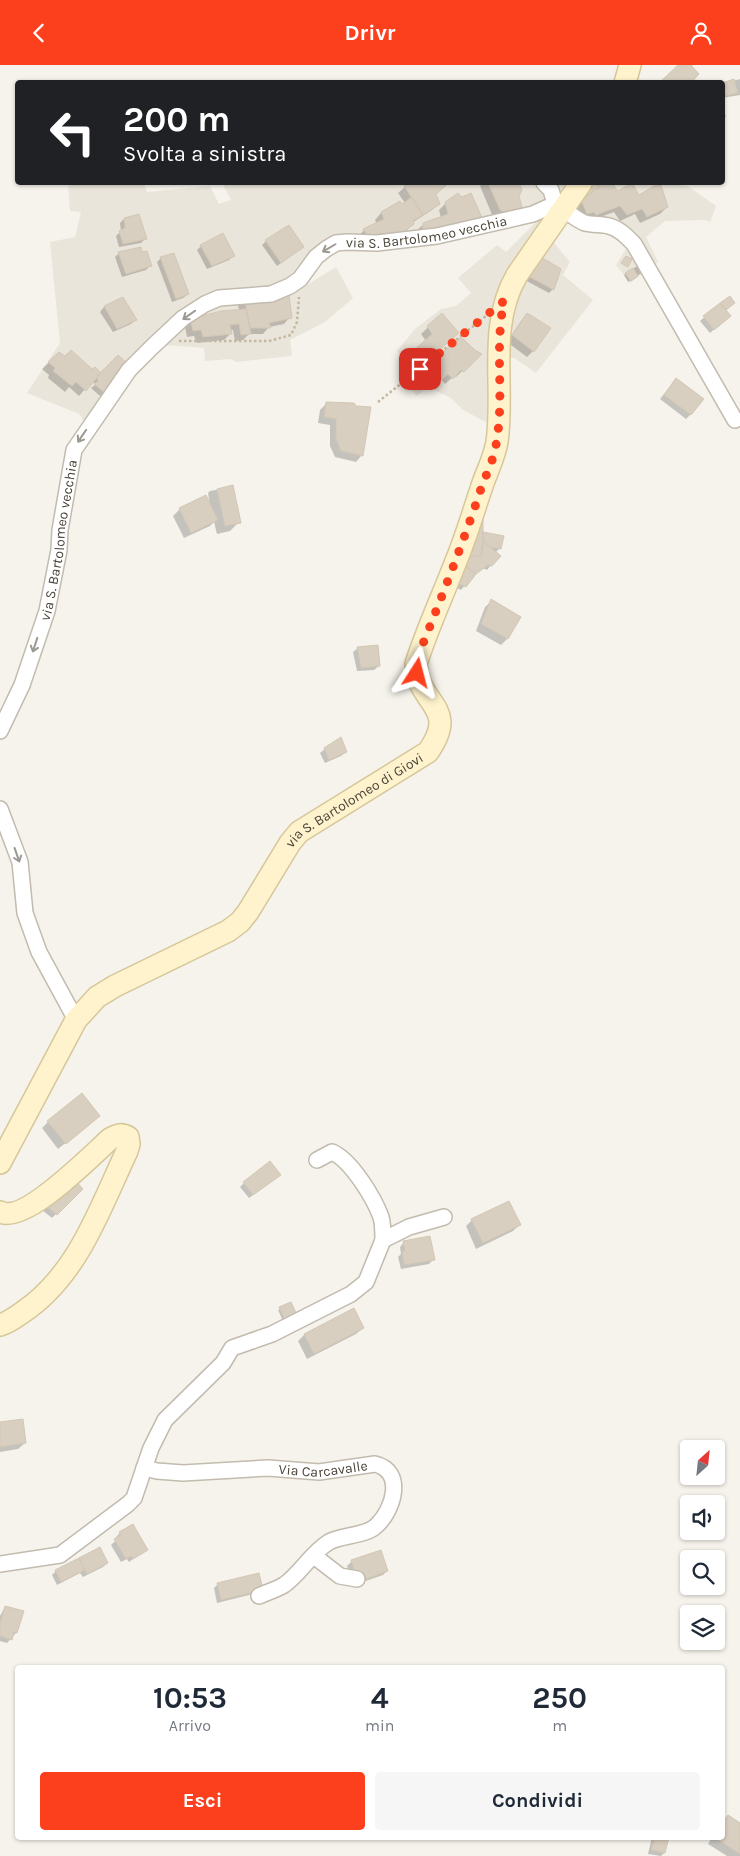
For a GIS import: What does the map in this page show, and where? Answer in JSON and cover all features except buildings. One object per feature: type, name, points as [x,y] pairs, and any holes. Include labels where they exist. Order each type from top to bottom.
[{"type":"street","points":[[626,80],[630,65]]},
{"type":"street","points":[[546,185],[561,205],[574,218],[586,223],[610,226],[617,229],[634,245],[738,417]]},
{"type":"street","name":"via S. Bartolomeo di Giovi","points":[[0,1163],[76,1020],[97,997],[228,931],[240,922],[299,832],[428,752],[435,741],[440,731],[441,723],[439,715],[421,687],[416,664],[493,459],[500,411],[499,331],[504,301],[509,287],[561,205],[579,185]]},
{"type":"street","points":[[561,205],[584,216],[611,219],[635,233],[738,417]]},
{"type":"street","name":"via S. Bartolomeo vecchia","points":[[0,731],[22,685],[47,611],[59,550],[60,530],[74,450],[129,371],[160,340],[183,319],[205,304],[220,298],[271,294],[290,286],[300,279],[316,257],[336,243],[377,243],[437,236],[533,214],[561,205]]},
{"type":"street","points":[[0,809],[20,862],[25,913],[39,952],[76,1020]]},
{"type":"street","points":[[0,1212],[9,1214],[19,1212],[42,1199],[110,1139],[122,1134],[128,1137],[127,1151],[89,1233],[77,1254],[52,1289],[34,1305],[0,1325]]},
{"type":"street","points":[[0,1565],[60,1555],[134,1498],[151,1448],[165,1420],[223,1363],[232,1348],[272,1334],[352,1294],[366,1282],[383,1240],[381,1217],[346,1161],[332,1152],[317,1160]]},
{"type":"street","points":[[383,1240],[409,1227],[444,1217]]},
{"type":"street","name":"Via Carcavalle","points":[[144,1468],[183,1473],[268,1468],[319,1472],[375,1463],[387,1469],[392,1477],[393,1495],[386,1513],[376,1528],[330,1542],[283,1585],[259,1596]]},
{"type":"street","points":[[314,1556],[340,1577],[357,1579]]},
{"type":"path","points":[[160,340],[198,342],[269,341],[291,335],[297,322],[300,279]]},
{"type":"path","points":[[378,402],[504,301]]},
{"type":"shaded area","points":[[68,185],[145,185],[147,192],[210,186],[219,204],[231,200],[223,185],[680,185],[688,186],[716,206],[710,222],[705,220],[665,221],[646,237],[658,262],[630,283],[616,265],[629,244],[619,235],[567,216],[550,238],[570,262],[563,275],[593,300],[536,373],[514,358],[505,358],[488,423],[463,410],[451,398],[428,387],[417,396],[401,379],[411,369],[397,351],[415,329],[441,309],[456,306],[471,293],[458,278],[497,245],[506,252],[538,220],[331,248],[308,276],[305,286],[336,267],[353,298],[325,322],[290,340],[292,356],[236,362],[231,359],[205,361],[204,348],[164,345],[131,373],[90,430],[79,414],[27,393],[60,343],[50,242],[75,237],[81,212],[70,211]]},
{"type":"route","points":[[417,673],[416,664],[420,651],[457,559],[482,485],[493,459],[497,442],[500,411],[499,331],[504,301],[420,369]]}]
